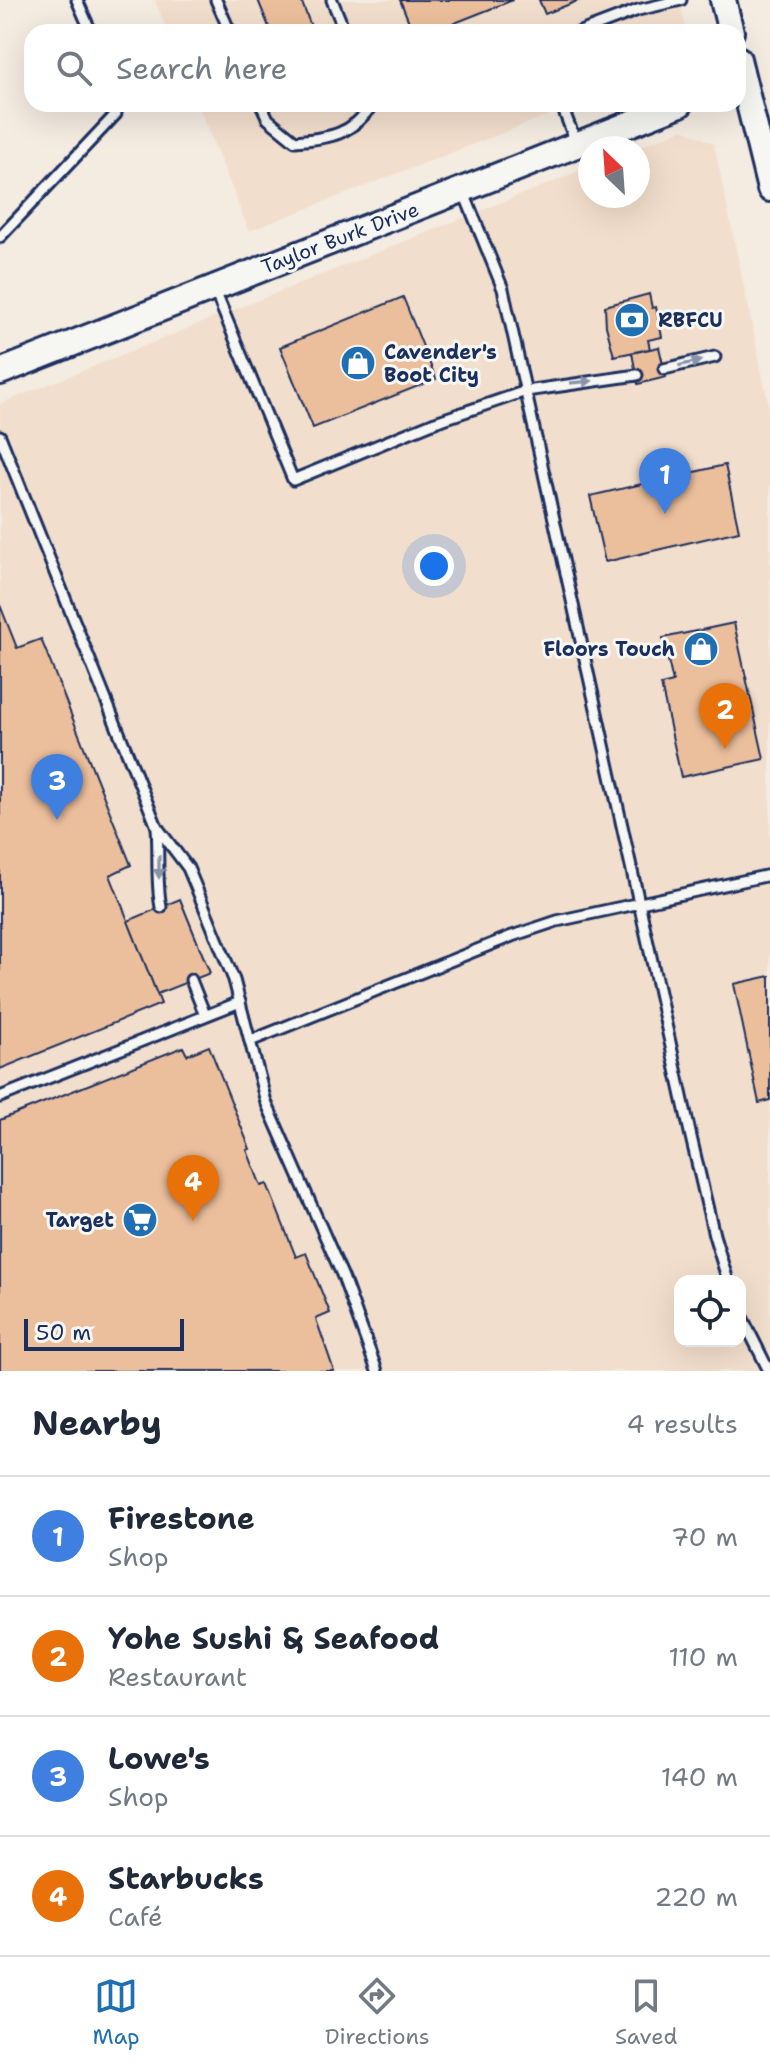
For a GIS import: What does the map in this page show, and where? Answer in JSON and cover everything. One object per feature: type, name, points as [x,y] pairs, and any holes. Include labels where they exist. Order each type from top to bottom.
[{"type":"street","points":[[723,0],[729,24]]},
{"type":"street","points":[[746,96],[770,189]]},
{"type":"street","name":"Taylor Burk Drive","points":[[0,372],[659,112]]},
{"type":"lane","points":[[77,0],[88,24]]},
{"type":"lane","points":[[216,0],[226,24]]},
{"type":"lane","points":[[332,0],[342,24]]},
{"type":"lane","points":[[601,24],[661,2],[681,0]]},
{"type":"lane","points":[[0,237],[116,112]]},
{"type":"lane","points":[[265,112],[268,119],[295,141],[329,138],[360,123],[368,112]]},
{"type":"lane","points":[[564,112],[577,144]]},
{"type":"lane","points":[[462,190],[503,289],[711,1223],[726,1275]]},
{"type":"lane","points":[[213,288],[293,480],[435,422],[526,391],[637,375]]},
{"type":"lane","points":[[664,369],[715,357]]},
{"type":"lane","points":[[0,436],[2,448],[157,827],[188,868],[234,980],[266,1102],[331,1248],[377,1371]]},
{"type":"lane","points":[[157,827],[161,907]]},
{"type":"lane","points":[[250,1041],[512,936],[557,921],[770,875]]},
{"type":"lane","points":[[191,980],[205,1015]]},
{"type":"lane","points":[[0,1097],[240,1002]]},
{"type":"lane","points":[[746,1325],[769,1371]]},
{"type":"shaded area","points":[[155,0],[679,0],[685,24],[165,24]]},
{"type":"shaded area","points":[[201,112],[556,112],[249,231]]},
{"type":"shaded area","points":[[683,129],[714,144],[770,411],[770,1371],[0,1371],[0,404],[578,172],[578,208],[650,208],[650,143]]},
{"type":"building","points":[[258,0],[301,0],[310,24],[268,24]]},
{"type":"building","points":[[400,0],[513,0],[452,24],[410,24]]},
{"type":"building","points":[[539,0],[580,0],[545,14]]},
{"type":"building","name":"RBFCU","points":[[649,294],[652,308],[656,307],[662,337],[648,340],[650,349],[614,356],[606,326],[605,306]]},
{"type":"building","name":"Cavender's Boot City","points":[[403,297],[436,379],[313,428],[280,347]]},
{"type":"building","points":[[659,347],[666,377],[638,384],[632,353]]},
{"type":"building","points":[[725,465],[739,531],[605,562],[590,496]]},
{"type":"building","points":[[0,605],[17,648],[41,639],[131,865],[110,875],[161,1004],[0,1069]]},
{"type":"building","points":[[734,623],[764,759],[681,777],[661,685],[673,682],[663,638]]},
{"type":"building","points":[[180,899],[210,973],[157,994],[128,921]]},
{"type":"building","points":[[770,976],[770,1100],[759,1103],[734,984]]},
{"type":"building","name":"Target","points":[[209,1046],[250,1149],[247,1150],[261,1186],[267,1184],[296,1257],[306,1253],[330,1313],[316,1319],[334,1371],[0,1371],[0,1120],[183,1047],[187,1055]]},
{"type":"place","name":"RBFCU","points":[[632,320]]},
{"type":"place","name":"Cavender's Boot City","points":[[358,363]]},
{"type":"place","name":"Firestone","points":[[665,514]]},
{"type":"place","name":"Floors Touch","points":[[701,649]]},
{"type":"place","name":"Yohe Sushi & Seafood","points":[[725,749]]},
{"type":"place","name":"Lowe's","points":[[57,820]]},
{"type":"place","name":"Target","points":[[140,1220]]},
{"type":"place","name":"Starbucks","points":[[193,1221]]}]
